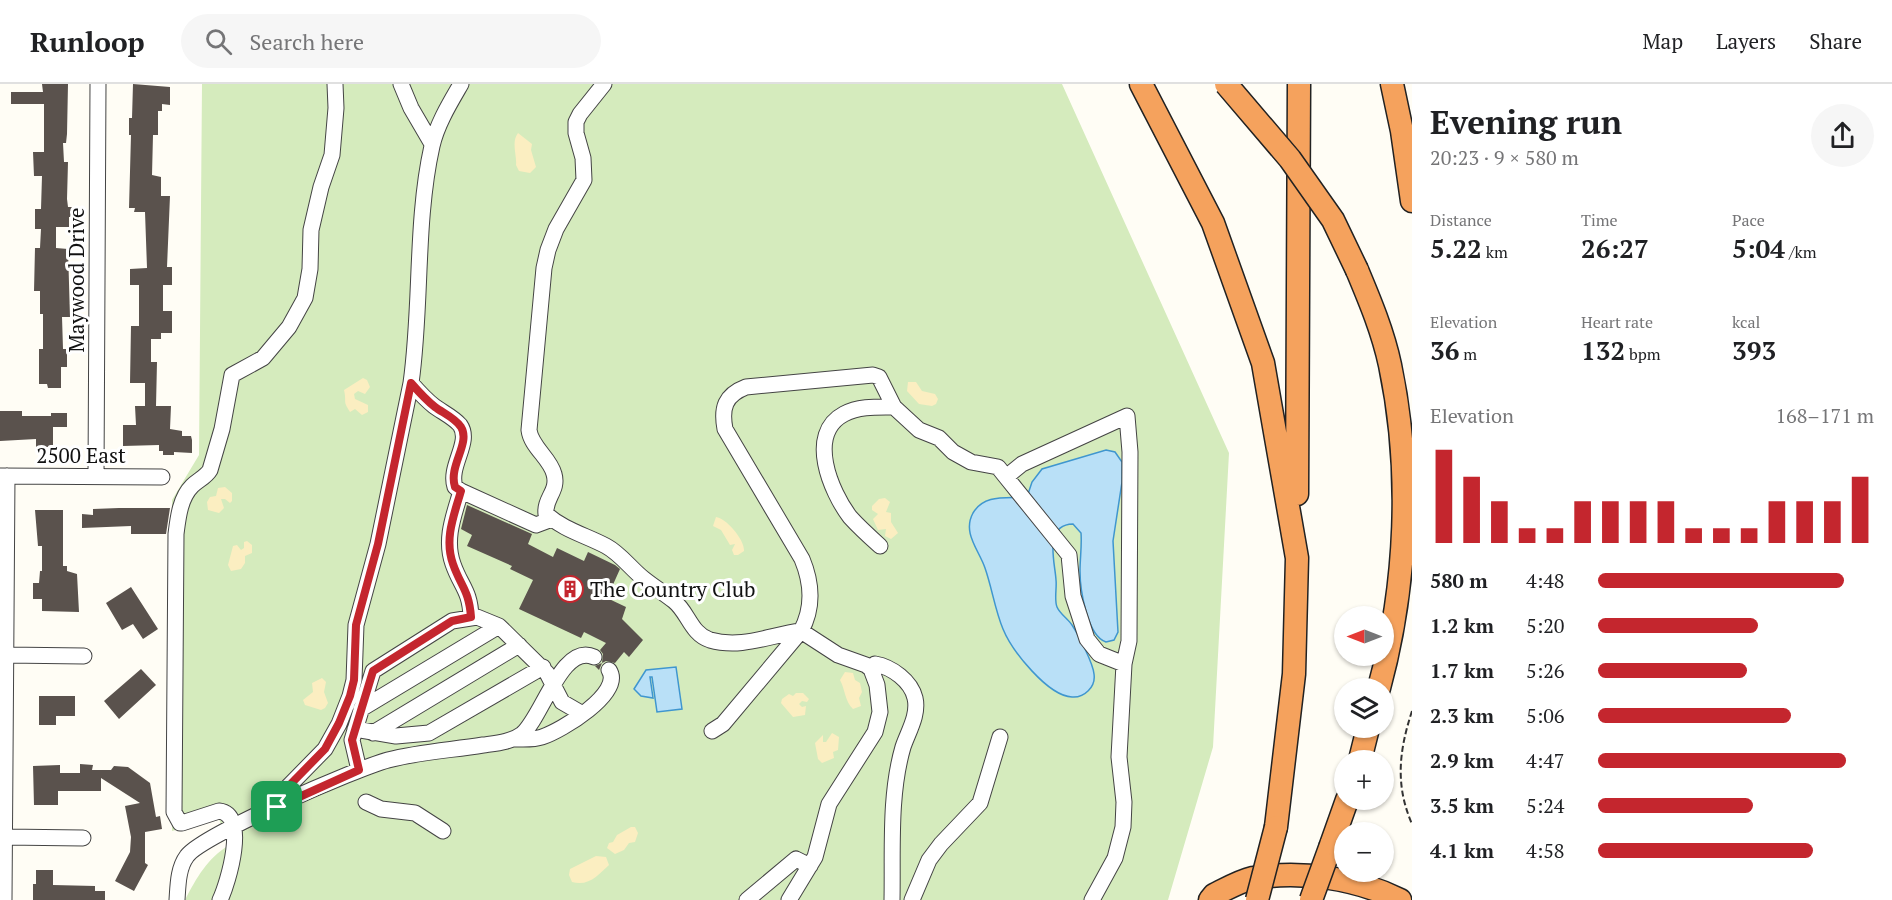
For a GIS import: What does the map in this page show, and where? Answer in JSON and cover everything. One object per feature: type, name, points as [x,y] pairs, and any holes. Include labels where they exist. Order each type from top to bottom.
[{"type":"highway","points":[[1141,84],[1213,223],[1263,363],[1297,558]]},
{"type":"highway","points":[[1226,84],[1290,159],[1334,220],[1374,311],[1390,364],[1400,426],[1403,508],[1400,589]]},
{"type":"highway","points":[[1257,900],[1276,827],[1294,674],[1297,558],[1299,84]]},
{"type":"highway","points":[[1392,84],[1402,131],[1412,201]]},
{"type":"highway","points":[[1381,678],[1412,521]]},
{"type":"highway","points":[[1311,900],[1343,810]]},
{"type":"highway","points":[[1210,900],[1214,895],[1251,879],[1308,875],[1354,885],[1400,900]]},
{"type":"street","name":"Maywood Drive","points":[[96,477],[98,84]]},
{"type":"street","points":[[220,900],[227,886],[231,866],[233,826],[231,817],[219,811],[182,823],[174,812],[176,534],[185,496],[190,487],[208,475],[210,470],[222,429],[232,375],[263,358],[289,327],[305,298],[310,269],[311,230],[321,187],[332,155],[336,108],[335,84]]},
{"type":"street","points":[[400,84],[432,144]]},
{"type":"street","points":[[277,807],[277,798],[325,749],[350,696],[354,680],[356,625],[378,544],[411,383],[416,343],[425,190],[432,144],[461,84]]},
{"type":"street","points":[[604,84],[576,122],[576,133],[583,158],[584,180],[556,229],[544,268],[529,430],[532,441],[555,475],[555,488],[545,507],[546,514],[565,528],[617,554],[644,579],[677,603],[698,633],[708,639],[749,642],[766,640],[801,630],[838,655],[866,664],[871,669],[879,697],[878,722],[875,732],[829,804],[818,850],[789,900]]},
{"type":"street","points":[[712,731],[723,724],[801,630],[806,621],[811,598],[808,573],[791,538],[730,442],[723,416],[725,402],[734,392],[746,387],[873,375],[879,377],[894,407],[919,430],[939,438],[953,452],[972,462],[998,467],[1069,555],[1073,596],[1087,639],[1098,654],[1124,664]]},
{"type":"street","points":[[411,383],[434,406],[455,421],[463,432],[463,444],[452,478],[455,487],[536,525],[552,519]]},
{"type":"street","points":[[880,546],[850,516],[833,488],[825,458],[825,445],[828,431],[844,414],[857,409],[894,407]]},
{"type":"street","points":[[1006,477],[1022,464],[1126,416],[1130,452],[1129,641],[1124,664],[1119,757],[1124,802],[1123,827],[1115,858],[1092,900]]},
{"type":"street","name":"2500 East","points":[[3,476],[162,477]]},
{"type":"street","points":[[3,476],[6,655],[4,900]]},
{"type":"street","points":[[461,491],[450,531],[449,547],[453,565],[469,597],[471,617]]},
{"type":"street","points":[[359,770],[352,740],[373,671],[452,621],[471,617],[484,618],[499,626],[543,667],[562,702],[581,713]]},
{"type":"street","points":[[361,709],[499,626]]},
{"type":"street","points":[[373,733],[519,645]]},
{"type":"street","points":[[514,739],[532,724],[553,684],[576,657],[585,654],[594,657]]},
{"type":"street","points":[[6,655],[84,656]]},
{"type":"street","points":[[871,669],[875,664],[896,673],[910,686],[915,700],[914,716],[902,750],[897,778],[892,900]]},
{"type":"street","points":[[355,729],[408,737],[429,733],[543,667]]},
{"type":"street","points":[[177,900],[180,875],[188,854],[233,826],[359,770],[390,760],[514,739],[530,739],[549,734],[581,713],[590,710],[610,687],[612,676],[609,670]]},
{"type":"street","points":[[912,900],[929,860],[980,803],[999,737]]},
{"type":"street","points":[[366,802],[381,809],[416,813],[443,831]]},
{"type":"street","points":[[5,837],[82,838]]},
{"type":"street","points":[[747,900],[796,859],[810,866]]},
{"type":"path","points":[[1412,711],[1399,762],[1400,784],[1412,824]]},
{"type":"green space","points":[[202,84],[1062,84],[1229,453],[1213,747],[1168,900],[185,900],[203,869],[229,845],[219,819],[172,831],[172,500],[199,455]]},
{"type":"sand","points":[[518,133],[532,144],[531,150],[536,167],[530,173],[519,171],[516,165],[515,144]]},
{"type":"sand","points":[[363,378],[367,380],[370,387],[365,394],[358,391],[354,394],[355,399],[368,405],[368,412],[362,415],[355,409],[350,412],[345,403],[344,390]]},
{"type":"sand","points":[[908,382],[916,382],[922,391],[935,394],[938,399],[936,404],[932,406],[919,404],[907,391]]},
{"type":"sand","points":[[225,487],[232,493],[232,501],[230,503],[221,499],[224,508],[219,513],[208,510],[207,502],[210,497],[216,496],[218,488]]},
{"type":"sand","points":[[885,498],[890,502],[886,512],[891,513],[891,522],[898,533],[891,539],[885,536],[886,529],[878,530],[873,519],[878,514],[872,510],[872,506],[879,499]]},
{"type":"sand","points":[[716,517],[725,521],[734,530],[744,551],[734,555],[732,550],[735,544],[730,545],[721,530],[713,526]]},
{"type":"sand","points":[[247,541],[252,545],[252,553],[245,556],[245,563],[241,569],[231,571],[228,565],[233,546],[237,545],[241,550],[244,548],[244,542]]},
{"type":"sand","points":[[845,672],[853,673],[855,680],[860,683],[862,692],[859,698],[861,706],[853,709],[848,703],[840,680]]},
{"type":"sand","points":[[322,678],[326,682],[324,692],[328,703],[321,710],[305,705],[303,700],[313,692],[312,683]]},
{"type":"sand","points":[[796,693],[803,693],[809,699],[799,704],[802,707],[806,706],[805,715],[793,717],[781,703],[782,699],[789,694],[793,696]]},
{"type":"sand","points":[[832,733],[839,737],[838,750],[833,752],[834,758],[822,763],[818,759],[815,743],[823,735],[823,742],[826,742]]},
{"type":"sand","points":[[635,827],[638,833],[635,842],[629,843],[624,850],[615,854],[607,848],[617,835]]},
{"type":"sand","points":[[596,856],[606,857],[609,865],[589,881],[572,882],[569,875],[570,869]]},
{"type":"water","points":[[1106,450],[1115,452],[1122,462],[1122,482],[1113,541],[1118,632],[1114,640],[1106,642],[1099,638],[1089,622],[1080,579],[1081,533],[1073,524],[1064,526],[1054,537],[1057,607],[1078,635],[1094,674],[1093,683],[1088,691],[1081,696],[1072,697],[1063,695],[1042,681],[1014,649],[1003,629],[985,568],[969,527],[973,513],[984,502],[997,498],[1027,497],[1032,482],[1042,469]]},
{"type":"water","points":[[676,667],[682,709],[657,712],[652,677],[650,677],[653,698],[641,696],[634,689],[646,670]]},
{"type":"building","points":[[42,84],[68,84],[67,134],[66,143],[63,143],[64,162],[68,162],[67,199],[68,207],[72,207],[72,217],[69,217],[69,227],[56,227],[56,248],[68,249],[70,317],[62,317],[63,349],[67,349],[67,367],[61,367],[61,388],[48,388],[47,384],[39,384],[39,349],[43,349],[43,314],[40,314],[40,291],[34,291],[35,248],[40,248],[41,229],[35,229],[35,209],[41,209],[42,176],[34,176],[33,152],[44,152],[44,104],[11,104],[11,92],[43,92]]},
{"type":"building","points":[[133,84],[170,87],[170,105],[162,104],[162,111],[158,111],[158,135],[153,135],[152,175],[161,177],[161,196],[170,196],[167,267],[172,267],[172,285],[163,285],[163,311],[172,311],[172,333],[161,333],[161,339],[151,339],[151,362],[157,362],[156,406],[171,406],[170,429],[182,431],[182,436],[191,436],[192,453],[174,452],[174,455],[163,455],[163,451],[159,451],[159,445],[123,446],[123,425],[136,425],[135,406],[145,406],[145,383],[130,383],[131,326],[139,326],[139,285],[130,285],[130,269],[147,268],[145,212],[134,212],[135,208],[129,208],[131,135],[129,135],[129,118],[132,118]]},
{"type":"building","points":[[0,411],[22,411],[22,416],[51,416],[51,413],[67,413],[67,427],[53,427],[53,447],[36,447],[36,439],[0,441]]},
{"type":"building","name":"The Country Club","points":[[467,505],[532,534],[528,544],[553,557],[557,548],[584,561],[588,552],[620,569],[607,598],[626,607],[622,619],[643,640],[629,657],[624,652],[615,663],[606,661],[602,663],[603,654],[600,650],[606,643],[584,632],[581,638],[519,609],[533,580],[510,569],[512,566],[467,546],[472,535],[461,529]]},
{"type":"building","points":[[170,508],[166,534],[131,534],[131,526],[82,528],[82,514],[93,515],[93,509]]},
{"type":"building","points":[[35,510],[63,510],[63,566],[67,566],[67,571],[77,574],[79,612],[42,611],[42,599],[33,599],[33,583],[39,583],[40,571],[42,571],[42,546],[38,546]]},
{"type":"building","points":[[131,587],[158,629],[143,639],[133,624],[122,630],[106,603]]},
{"type":"building","points":[[141,669],[156,685],[119,719],[104,701]]},
{"type":"building","points":[[39,696],[75,696],[75,716],[56,716],[56,725],[39,725]]},
{"type":"building","points":[[80,764],[93,765],[92,770],[111,770],[114,766],[128,767],[150,783],[156,817],[160,816],[162,829],[145,832],[145,863],[148,865],[134,891],[115,881],[130,852],[131,837],[125,806],[140,803],[101,778],[101,791],[58,791],[58,805],[34,805],[33,766],[60,765],[60,773],[80,773]]},
{"type":"building","points":[[36,870],[53,870],[53,885],[95,886],[95,891],[105,891],[105,900],[33,900]]},
{"type":"place","name":"The Country Club","points":[[570,589]]},
{"type":"route","points":[[411,383],[434,406],[455,421],[463,432],[463,444],[452,478],[455,487],[461,491],[450,531],[449,547],[453,565],[469,597],[471,617],[452,621],[373,671],[352,740],[359,770],[277,807],[277,798],[316,761],[325,749],[350,696],[354,680],[356,625],[378,544],[411,383]]}]
